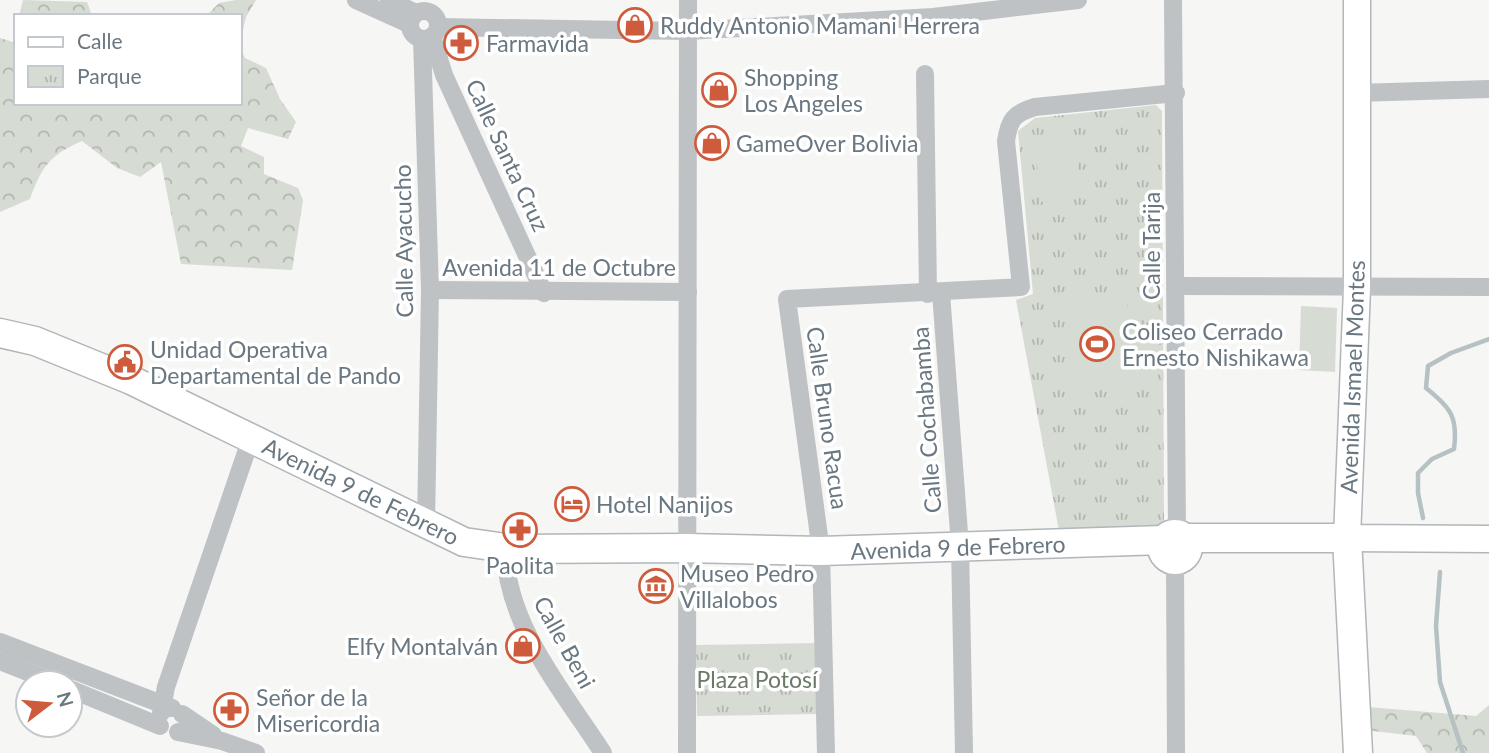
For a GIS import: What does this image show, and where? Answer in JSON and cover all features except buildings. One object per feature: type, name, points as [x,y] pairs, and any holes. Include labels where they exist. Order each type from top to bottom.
[{"type":"main road","name":"Avenida 9 de Febrero","points":[[0,333],[35,341],[131,380],[455,555],[686,555],[821,560],[1175,546],[1347,546]]},
{"type":"main road","name":"Avenida 9 de Febrero","points":[[0,350],[30,356],[129,394],[249,444],[464,542],[505,556]]},
{"type":"main road","name":"Avenida Ismael Montes","points":[[1347,546],[1358,753]]},
{"type":"street","points":[[356,0],[419,12]]},
{"type":"street","points":[[389,0],[436,18],[431,34]]},
{"type":"street","points":[[687,753],[688,0]]},
{"type":"street","points":[[419,12],[412,33],[687,31],[933,8],[1078,0]]},
{"type":"street","name":"Calle Tarija","points":[[1173,0],[1176,93],[1176,753]]},
{"type":"street","name":"Avenida Ismael Montes","points":[[1347,546],[1357,288],[1357,0]]},
{"type":"street","name":"Calle Ayacucho","points":[[426,525],[431,34]]},
{"type":"street","name":"Calle Santa Cruz","points":[[431,34],[444,75],[544,293]]},
{"type":"street","name":"Calle Cochabamba","points":[[925,74],[935,293],[960,554],[964,753]]},
{"type":"street","points":[[1356,93],[1489,89]]},
{"type":"street","points":[[935,293],[1021,287],[1006,141],[1009,123],[1018,111],[1176,93]]},
{"type":"street","points":[[1176,286],[1489,286]]},
{"type":"street","name":"Avenida 11 de Octubre","points":[[430,290],[544,293],[688,292]]},
{"type":"street","name":"Calle Bruno Racua","points":[[826,753],[821,560],[787,299],[935,293]]},
{"type":"street","points":[[167,710],[249,444]]},
{"type":"street","name":"Avenida 9 de Febrero","points":[[1347,546],[1489,539]]},
{"type":"street","name":"Avenida 9 de Febrero","points":[[1347,546],[1489,554]]},
{"type":"street","name":"Calle Beni","points":[[505,556],[508,586],[531,640],[603,753]]},
{"type":"street","points":[[0,642],[167,710],[222,741],[256,753]]},
{"type":"street","points":[[0,661],[20,669]]},
{"type":"street","points":[[84,692],[167,710]]},
{"type":"green space","points":[[23,0],[87,2],[91,14],[20,14]]},
{"type":"green space","points":[[256,0],[246,17],[242,34],[242,14],[208,14],[219,3]]},
{"type":"green space","points":[[0,38],[14,42],[14,105],[242,105],[242,51],[245,58],[266,68],[280,99],[296,122],[288,139],[248,128],[241,146],[264,157],[264,174],[298,188],[303,200],[292,270],[181,264],[161,162],[140,177],[117,168],[82,141],[62,151],[48,163],[30,199],[0,212]]},
{"type":"green space","points":[[1156,105],[1162,111],[1164,526],[1150,534],[1060,536],[1016,300],[1033,294],[1018,131],[1035,118]]},
{"type":"green space","points":[[1073,131],[1081,198],[1041,202],[1034,136]]},
{"type":"green space","points":[[1127,302],[1128,382],[1073,383],[1071,303]]},
{"type":"green space","points":[[1301,306],[1337,308],[1335,372],[1299,370]]},
{"type":"green space","name":"Plaza Potosí","points":[[817,643],[819,714],[697,716],[696,645]]},
{"type":"green space","points":[[1489,705],[1489,753],[1427,753],[1416,736],[1365,730],[1368,707],[1476,716]]},
{"type":"waterway","points":[[1423,518],[1418,493],[1418,473],[1432,459],[1454,449],[1455,438],[1451,414],[1426,388],[1428,366],[1451,353],[1489,339]]},
{"type":"waterway","points":[[1440,572],[1436,626],[1440,682],[1463,753]]},
{"type":"place","name":"Ruddy Antonio Mamani Herrera","points":[[635,25]]},
{"type":"place","name":"Farmavida","points":[[461,43]]},
{"type":"place","name":"Shopping Los Angeles","points":[[719,90]]},
{"type":"place","name":"GameOver Bolivia","points":[[712,143]]},
{"type":"place","name":"Coliseo Cerrado Ernesto Nishikawa","points":[[1097,344]]},
{"type":"place","name":"Unidad Operativa Departamental de Pando","points":[[125,362]]},
{"type":"place","name":"Hotel Nanijos","points":[[572,504]]},
{"type":"place","name":"Paolita","points":[[520,530]]},
{"type":"place","name":"Museo Pedro Villalobos","points":[[656,586]]},
{"type":"place","name":"Elfy Montalván","points":[[523,646]]},
{"type":"place","name":"Señor de la Misericordia","points":[[231,710]]}]
